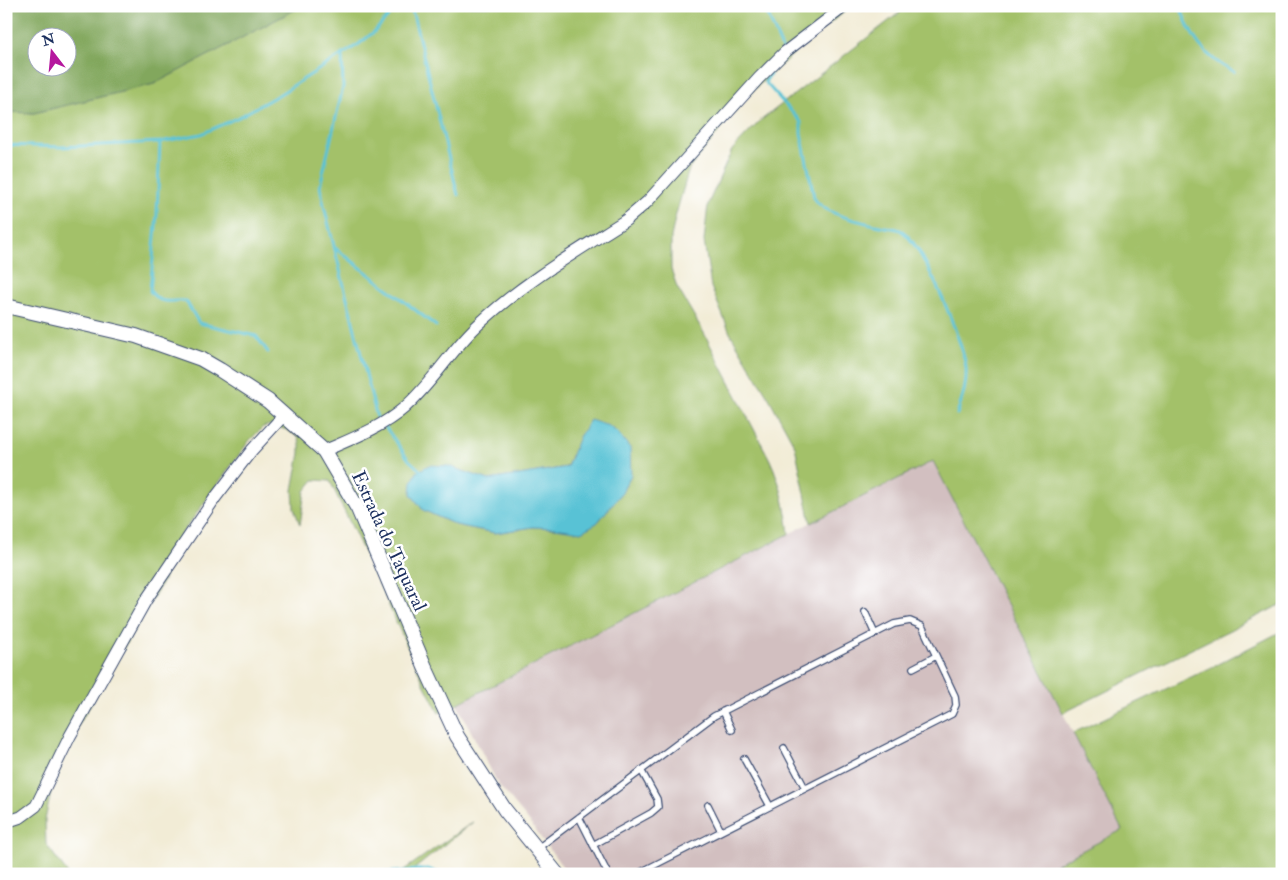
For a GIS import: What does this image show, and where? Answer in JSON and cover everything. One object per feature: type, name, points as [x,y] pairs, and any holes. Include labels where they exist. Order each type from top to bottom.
[{"type":"street","points":[[324,452],[386,421],[404,408],[478,324],[556,265],[636,212],[765,71],[785,52],[845,6]]},
{"type":"street","name":"Estrada do Taquaral","points":[[6,306],[136,336],[201,360],[268,401],[324,452],[358,509],[457,736],[505,810],[538,848],[557,874]]},
{"type":"street","points":[[6,822],[21,817],[36,806],[70,736],[146,600],[215,498],[252,450],[284,415]]},
{"type":"lane","points":[[865,612],[875,634]]},
{"type":"lane","points":[[538,848],[703,723],[723,710],[900,622],[915,622],[924,630],[955,696],[956,705],[952,714],[637,874]]},
{"type":"lane","points":[[913,668],[936,656]]},
{"type":"lane","points":[[723,710],[732,730]]},
{"type":"lane","points":[[784,748],[805,788]]},
{"type":"lane","points":[[744,759],[770,806]]},
{"type":"lane","points":[[593,845],[651,813],[658,806],[657,799],[642,770]]},
{"type":"lane","points":[[708,805],[722,831]]},
{"type":"lane","points":[[579,817],[608,874]]},
{"type":"shaded area","points":[[933,460],[1122,830],[1037,874],[568,874],[498,784],[457,704]]},
{"type":"green space","points":[[6,6],[302,6],[154,84],[34,113],[6,112]]},
{"type":"green space","points":[[302,6],[852,6],[806,42],[746,97],[689,169],[671,237],[671,269],[677,287],[704,333],[770,460],[782,496],[789,534],[439,713],[330,481],[314,480],[305,491],[300,525],[294,508],[293,490],[300,453],[300,442],[298,437],[287,430],[271,425],[263,427],[249,441],[181,535],[164,579],[58,760],[45,820],[46,844],[68,874],[6,874],[6,112],[34,113],[154,84]],"holes":[[[571,455],[631,475],[621,494],[597,523],[555,528],[533,527],[495,533],[456,525],[423,510],[411,494],[448,466],[489,480],[567,467]]]},
{"type":"green space","points":[[908,6],[1282,6],[1282,604],[1063,713],[933,461],[811,523],[795,446],[730,333],[711,287],[704,241],[708,204],[732,150],[760,121]]},
{"type":"green space","points":[[1282,631],[1282,874],[1037,874],[1122,830],[1073,733],[1210,668]]},
{"type":"green space","points":[[473,822],[408,874],[398,874]]},
{"type":"water","points":[[590,420],[609,426],[618,433],[630,448],[631,475],[621,494],[597,523],[581,532],[533,527],[495,533],[456,525],[423,510],[411,494],[412,482],[417,472],[429,465],[448,466],[489,480],[567,467],[579,437]]},
{"type":"waterway","points":[[6,145],[61,147],[160,142],[201,134],[239,117],[280,94],[359,44],[374,32],[398,6]]},
{"type":"waterway","points":[[411,6],[458,195]]},
{"type":"waterway","points":[[767,6],[768,15],[783,51]]},
{"type":"waterway","points":[[1180,6],[1189,28],[1200,45],[1214,60],[1234,72]]},
{"type":"waterway","points":[[342,54],[343,87],[320,186],[379,421]]},
{"type":"waterway","points":[[770,74],[765,82],[801,122],[801,133],[814,197],[818,203],[826,209],[845,217],[900,230],[909,238],[919,252],[950,317],[964,357],[966,381],[957,414]]},
{"type":"waterway","points":[[160,142],[157,214],[150,291],[154,296],[163,301],[186,301],[199,323],[256,336],[268,352]]},
{"type":"waterway","points":[[334,247],[436,326]]},
{"type":"waterway","points":[[384,425],[409,460],[422,472]]},
{"type":"waterway","points":[[373,874],[428,869],[441,874]]}]
